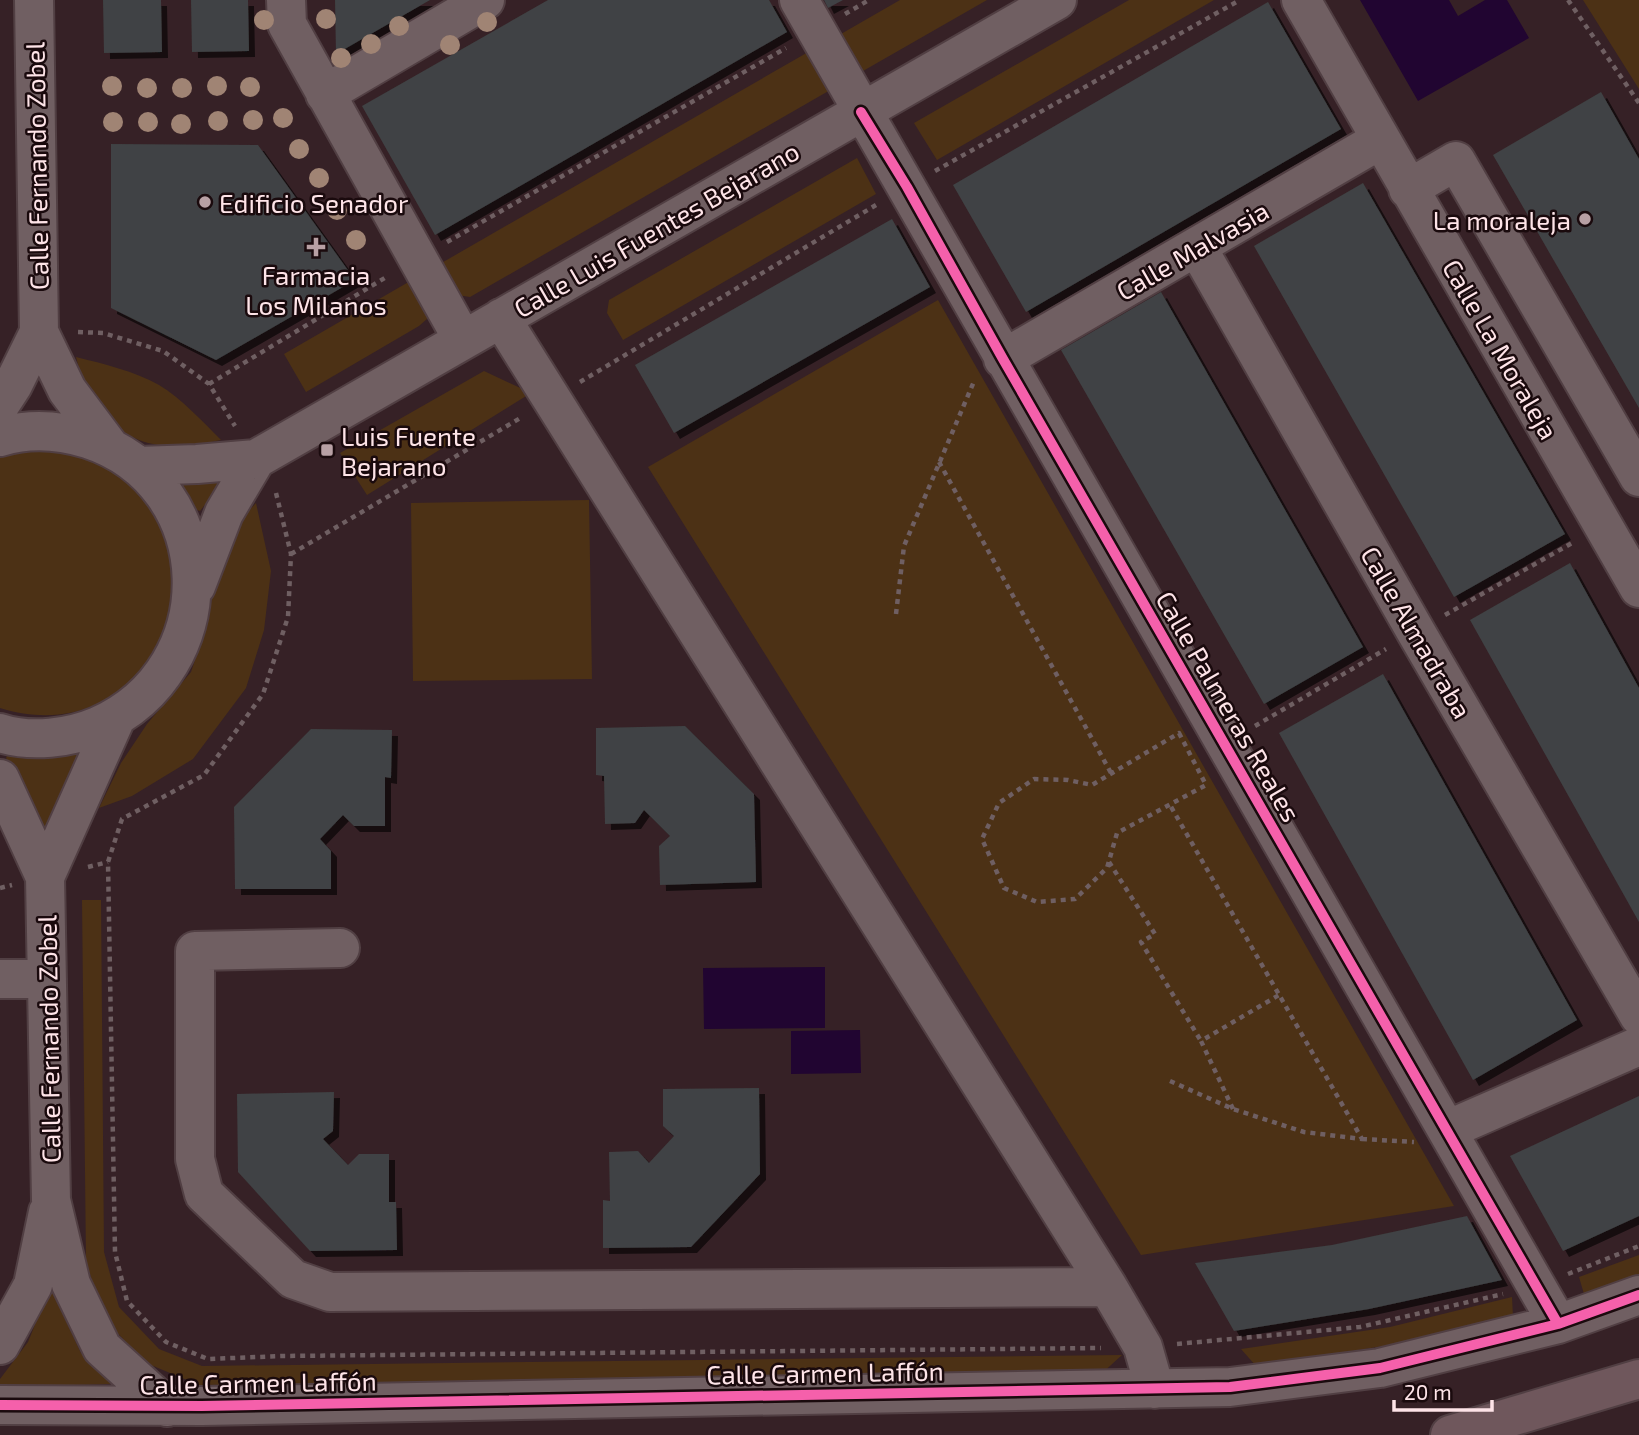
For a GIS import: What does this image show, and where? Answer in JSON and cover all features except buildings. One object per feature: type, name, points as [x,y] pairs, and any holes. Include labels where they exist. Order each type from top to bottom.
[{"type":"highway","points":[[1450,1435],[1639,1379]]},
{"type":"street","name":"Calle Fernando Zobel","points":[[34,0],[39,331],[67,390],[124,456],[169,502],[188,546],[193,593]]},
{"type":"street","points":[[286,0],[287,24],[463,340]]},
{"type":"street","points":[[325,94],[485,0]]},
{"type":"street","name":"Calle Luis Fuentes Bejarano","points":[[124,456],[197,464],[256,458],[1057,0]]},
{"type":"street","name":"Calle La Moraleja","points":[[1301,0],[1639,588]]},
{"type":"street","name":"Calle Palmeras Reales","points":[[807,15],[907,187],[990,367],[1432,1136],[1558,1324]]},
{"type":"street","name":"Calle Malvasia","points":[[990,367],[1380,140]]},
{"type":"street","points":[[1408,189],[1456,161],[1639,477]]},
{"type":"street","name":"Calle Almadraba","points":[[1197,247],[1639,1016]]},
{"type":"street","points":[[501,318],[1108,1286],[1143,1347],[1155,1389]]},
{"type":"street","name":"Calle Fernando Zobel","points":[[0,405],[13,385],[39,331]]},
{"type":"street","points":[[0,437],[18,431],[65,432],[124,456]]},
{"type":"street","points":[[0,733],[45,738],[82,733],[116,718],[147,695],[170,665],[186,631],[193,593],[224,513],[256,458]]},
{"type":"street","name":"Calle Fernando Zobel","points":[[51,1200],[46,877],[116,718]]},
{"type":"street","name":"Calle Fernando Zobel","points":[[0,779],[46,877]]},
{"type":"street","points":[[340,948],[195,951],[195,1159],[204,1194],[293,1279],[330,1292],[1108,1286]]},
{"type":"street","points":[[0,979],[47,979]]},
{"type":"street","points":[[1432,1136],[1639,1046]]},
{"type":"street","points":[[0,1345],[33,1285],[51,1200]]},
{"type":"street","points":[[51,1200],[71,1284],[102,1348],[167,1407]]},
{"type":"street","name":"Calle Carmen Laffón","points":[[0,1405],[167,1407],[1230,1387],[1380,1368],[1558,1324],[1639,1295]]},
{"type":"path","points":[[209,384],[417,259],[807,15],[869,0]]},
{"type":"path","points":[[291,554],[907,187],[1240,0]]},
{"type":"path","points":[[1568,0],[1639,103]]},
{"type":"path","points":[[39,331],[103,333],[163,351],[209,384],[276,489],[291,554],[288,617],[262,694],[204,775],[122,820],[108,862]]},
{"type":"path","points":[[896,614],[904,546],[939,462],[990,367]]},
{"type":"path","points":[[939,462],[1111,774]]},
{"type":"path","points":[[1179,733],[1206,785],[1117,833],[1107,868],[1075,900],[1037,902],[1004,888],[982,839],[999,803],[1034,779],[1068,780],[1092,785],[1111,774],[1179,733]]},
{"type":"path","points":[[1170,805],[1362,1139]]},
{"type":"path","points":[[1109,862],[1155,934],[1141,942],[1201,1041],[1233,1109]]},
{"type":"path","points":[[1201,1041],[1279,995]]},
{"type":"path","points":[[1170,1081],[1233,1109],[1304,1132],[1362,1139],[1432,1136]]},
{"type":"shaded area","points":[[900,0],[987,0],[856,75],[834,38]]},
{"type":"shaded area","points":[[1129,0],[1214,0],[937,160],[914,123]]},
{"type":"shaded area","points":[[1360,0],[1449,0],[1458,16],[1485,0],[1507,0],[1529,38],[1418,101]]},
{"type":"shaded area","points":[[1583,0],[1639,0],[1639,89]]},
{"type":"shaded area","points":[[810,51],[832,89],[470,297],[457,295],[438,265]]},
{"type":"shaded area","points":[[857,158],[876,194],[623,340],[607,313],[609,300]]},
{"type":"shaded area","points":[[412,280],[427,307],[428,318],[419,326],[306,392],[284,354]]},
{"type":"shaded area","points":[[938,300],[1454,1206],[1141,1255],[648,467]]},
{"type":"shaded area","points":[[76,357],[129,372],[159,385],[184,404],[221,440],[169,446],[138,440],[124,432],[111,422],[86,391]]},
{"type":"shaded area","points":[[484,371],[531,393],[367,495],[340,453]]},
{"type":"shaded area","points":[[46,449],[94,460],[140,494],[166,537],[174,584],[165,631],[141,671],[104,701],[57,715],[0,708],[0,456]]},
{"type":"shaded area","points":[[218,476],[222,483],[200,511],[192,508],[179,487],[183,481]]},
{"type":"shaded area","points":[[589,500],[592,679],[413,681],[411,503]]},
{"type":"shaded area","points":[[256,503],[271,571],[264,630],[246,688],[193,759],[132,796],[99,808],[121,763],[147,724],[191,672],[209,618],[218,555],[234,526]]},
{"type":"shaded area","points":[[78,751],[81,754],[46,856],[21,785],[6,758],[9,752]]},
{"type":"shaded area","points":[[82,900],[101,900],[104,1252],[119,1307],[159,1349],[202,1366],[1122,1355],[1099,1376],[199,1385],[146,1363],[105,1320],[86,1262]]},
{"type":"shaded area","points":[[825,967],[825,1028],[704,1029],[703,968]]},
{"type":"shaded area","points":[[860,1030],[861,1073],[791,1074],[791,1031]]},
{"type":"shaded area","points":[[1639,1255],[1639,1274],[1584,1294],[1579,1277]]},
{"type":"shaded area","points":[[50,1287],[81,1353],[111,1384],[0,1387],[0,1379],[28,1342]]},
{"type":"shaded area","points":[[1512,1297],[1513,1317],[1390,1345],[1256,1366],[1241,1349],[1390,1327]]},
{"type":"cycle path","points":[[861,112],[907,187],[1003,359],[1558,1324]]},
{"type":"cycle path","points":[[0,1405],[202,1406],[1230,1387],[1380,1368],[1558,1324],[1639,1295]]},
{"type":"place","name":"Edificio Senador","points":[[205,202]]},
{"type":"place","name":"La moraleja","points":[[1585,219]]},
{"type":"place","name":"Farmacia Los Milanos","points":[[316,247]]},
{"type":"place","name":"Luis Fuente Bejarano","points":[[327,450]]}]
